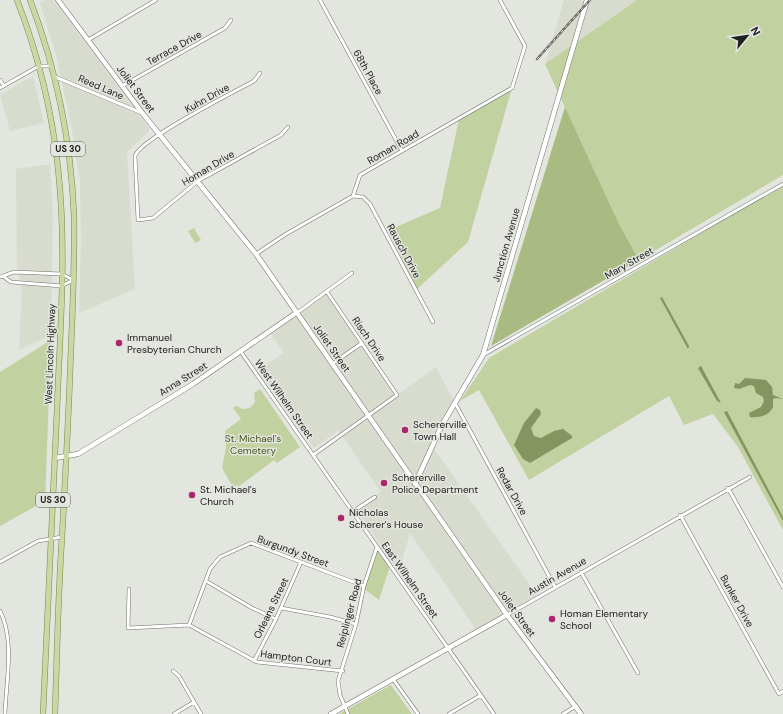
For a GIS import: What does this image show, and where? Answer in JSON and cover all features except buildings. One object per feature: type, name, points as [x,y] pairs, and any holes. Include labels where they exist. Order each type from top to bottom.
[{"type":"main road","name":"West Lincoln Highway","points":[[17,0],[39,66],[49,111],[58,168],[62,208],[62,286],[43,714]]},
{"type":"main road","name":"West Lincoln Highway","points":[[30,0],[51,66],[64,123],[74,215],[67,457],[62,537],[55,714]]},
{"type":"street","name":"Joliet Street","points":[[58,0],[143,114],[256,254],[507,615],[582,714]]},
{"type":"street","points":[[88,40],[156,0]]},
{"type":"street","name":"68th Place","points":[[320,0],[402,151]]},
{"type":"street","name":"Roman Road","points":[[353,196],[360,175],[512,88],[525,46],[500,0]]},
{"type":"street","name":"Junction Avenue","points":[[415,484],[442,425],[483,356],[587,0]]},
{"type":"street","name":"Terrace Drive","points":[[122,86],[225,28],[231,20]]},
{"type":"street","points":[[0,80],[2,87],[39,66],[51,66]]},
{"type":"street","name":"Kuhn Drive","points":[[159,133],[254,81],[260,73]]},
{"type":"street","name":"Reed Lane","points":[[53,76],[143,114]]},
{"type":"street","name":"Homan Drive","points":[[159,133],[137,151],[135,156],[138,220],[153,218],[198,181],[281,134],[288,127]]},
{"type":"street","name":"Mary Street","points":[[483,356],[783,184]]},
{"type":"street","points":[[256,254],[286,234],[353,196]]},
{"type":"street","name":"Rausch Drive","points":[[353,196],[363,197],[370,204],[433,322]]},
{"type":"street","points":[[2,277],[14,272],[62,274],[73,280]]},
{"type":"street","name":"Anna Street","points":[[55,458],[78,454],[175,396],[241,352],[352,273]]},
{"type":"street","points":[[2,277],[11,282],[62,286],[73,280]]},
{"type":"street","name":"Risch Drive","points":[[326,292],[397,395],[368,416]]},
{"type":"street","points":[[332,364],[362,343]]},
{"type":"street","name":"West Wilhelm Street","points":[[241,352],[313,455]]},
{"type":"street","name":"Redar Drive","points":[[455,402],[555,587]]},
{"type":"street","points":[[313,455],[368,416]]},
{"type":"street","name":"East Wilhelm Street","points":[[313,455],[494,714]]},
{"type":"street","name":"Austin Avenue","points":[[331,714],[750,476]]},
{"type":"street","points":[[728,488],[783,587]]},
{"type":"street","points":[[352,512],[375,496]]},
{"type":"street","name":"Bunker Drive","points":[[680,515],[779,694],[783,691]]},
{"type":"street","points":[[0,562],[38,541],[62,537]]},
{"type":"street","name":"Burgundy Street","points":[[189,625],[210,569],[220,556],[251,543],[364,586]]},
{"type":"street","name":"Reiplinger Road","points":[[345,706],[338,689],[338,681],[343,671],[356,624],[364,586],[377,547]]},
{"type":"street","name":"Orleans Street","points":[[254,661],[282,608],[301,562]]},
{"type":"street","points":[[581,572],[638,674]]},
{"type":"street","points":[[206,581],[252,608],[276,619]]},
{"type":"street","points":[[129,589],[128,628],[189,625]]},
{"type":"street","points":[[282,608],[330,617],[356,624]]},
{"type":"street","points":[[0,611],[8,631],[5,714]]},
{"type":"street","name":"Hampton Court","points":[[189,625],[254,661],[343,671]]},
{"type":"street","points":[[174,670],[201,714]]},
{"type":"street","points":[[393,679],[418,714]]},
{"type":"street","points":[[449,714],[481,695]]},
{"type":"street","points":[[174,714],[194,702]]},
{"type":"street","points":[[345,706],[348,714]]},
{"type":"street","points":[[563,714],[576,706]]},
{"type":"shaded area","points":[[47,0],[53,0],[150,130],[127,152],[135,289],[79,313],[81,242],[80,182],[71,123],[55,51],[40,3]]},
{"type":"shaded area","points":[[564,0],[637,0],[545,64]]},
{"type":"shaded area","points":[[33,76],[44,123],[10,131],[0,95]]},
{"type":"shaded area","points":[[565,107],[619,224],[639,260],[491,346]]},
{"type":"shaded area","points":[[50,164],[53,215],[51,335],[19,350],[22,288],[17,269],[16,169]]},
{"type":"shaded area","points":[[327,292],[397,395],[436,367],[455,403],[432,446],[537,595],[507,615],[477,631],[410,533],[399,571],[356,509],[381,492],[324,410],[338,431],[314,448],[259,369],[284,353],[270,332]]},
{"type":"shaded area","points":[[662,297],[689,346],[688,349],[660,298]]},
{"type":"shaded area","points":[[701,366],[721,403],[717,401],[698,368]]},
{"type":"shaded area","points":[[745,378],[766,380],[772,387],[773,395],[783,399],[773,399],[773,407],[766,414],[760,417],[750,417],[749,413],[761,407],[764,401],[763,397],[756,393],[754,386],[750,385],[739,389],[734,388],[735,383],[739,384]]},
{"type":"shaded area","points":[[536,408],[540,410],[541,414],[531,428],[534,436],[541,438],[554,431],[563,429],[572,436],[572,438],[530,463],[523,459],[514,445],[524,423]]},
{"type":"shaded area","points":[[727,411],[783,517],[783,521],[724,412]]},
{"type":"green space","points":[[637,0],[783,0],[783,175],[639,260],[619,224],[545,64]]},
{"type":"green space","points":[[512,88],[468,242],[416,290],[389,230],[440,208],[459,119]]},
{"type":"green space","points":[[783,185],[783,530],[738,447],[713,414],[684,425],[669,396],[529,480],[479,390],[460,401],[489,358]]},
{"type":"green space","points":[[194,228],[201,240],[195,243],[188,231]]},
{"type":"green space","points":[[51,340],[45,501],[0,526],[0,372]]},
{"type":"green space","name":"St. Michael's Cemetery","points":[[260,389],[300,447],[277,463],[274,460],[238,487],[237,485],[233,487],[222,468],[226,448],[225,431],[241,419],[233,408],[236,406],[243,409],[250,408],[255,402],[254,393]]},
{"type":"green space","points":[[377,547],[390,566],[379,600],[363,588],[368,569]]},
{"type":"green space","points":[[391,685],[412,714],[339,714]]},
{"type":"railway","points":[[537,59],[590,0]]},
{"type":"place","name":"Immanuel Presbyterian Church","points":[[119,343]]},
{"type":"place","name":"Schererville Town Hall","points":[[405,430]]},
{"type":"place","name":"Schererville Police Department","points":[[384,483]]},
{"type":"place","name":"St. Michael's Church","points":[[192,495]]},
{"type":"place","name":"Nicholas Scherer's House","points":[[341,518]]},
{"type":"place","name":"Homan Elementary School","points":[[552,619]]}]
